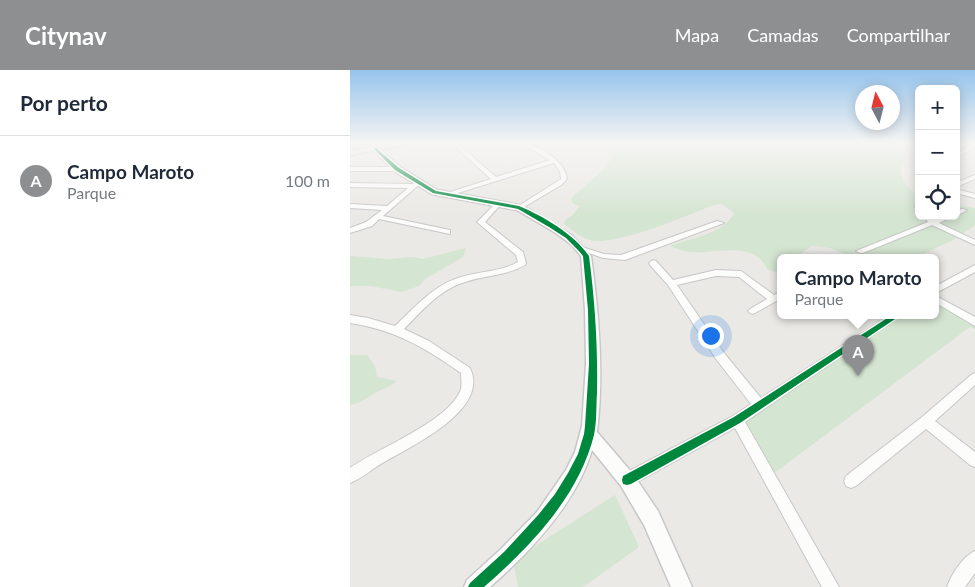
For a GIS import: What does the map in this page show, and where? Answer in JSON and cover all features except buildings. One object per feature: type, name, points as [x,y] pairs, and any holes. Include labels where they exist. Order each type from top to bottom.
[{"type":"street","points":[[481,167],[495,179]]},
{"type":"street","points":[[446,194],[534,167]]},
{"type":"street","points":[[519,208],[564,179],[564,170],[561,167]]},
{"type":"street","points":[[350,169],[397,169],[416,185],[435,192],[519,208],[538,218],[582,249],[621,258],[635,259]]},
{"type":"street","points":[[960,183],[975,177]]},
{"type":"street","points":[[350,185],[416,185]]},
{"type":"street","points":[[350,231],[365,227],[380,217],[416,185]]},
{"type":"street","points":[[960,192],[975,196]]},
{"type":"street","points":[[398,329],[441,289],[453,282],[509,269],[522,263],[520,254],[480,222],[498,204]]},
{"type":"street","points":[[350,206],[389,208]]},
{"type":"street","points":[[960,212],[964,210]]},
{"type":"street","points":[[380,217],[448,232]]},
{"type":"street","points":[[930,220],[975,243]]},
{"type":"street","points":[[860,251],[940,220]]},
{"type":"street","points":[[621,258],[720,223]]},
{"type":"street","points":[[474,587],[530,534],[561,494],[579,464],[589,434],[594,370],[593,330],[587,264],[582,249]]},
{"type":"street","points":[[653,263],[671,283],[720,356],[758,406]]},
{"type":"street","points":[[939,288],[975,269]]},
{"type":"street","points":[[671,283],[716,273],[738,273],[746,276],[777,297],[753,311]]},
{"type":"street","points":[[939,301],[975,322]]},
{"type":"street","points":[[350,319],[368,321],[398,329],[428,344],[466,371],[468,377],[468,386],[463,399],[453,411],[433,427],[374,458],[350,476]]},
{"type":"street","points":[[627,480],[737,420],[891,319]]},
{"type":"street","points":[[851,481],[926,421],[975,378]]},
{"type":"street","points":[[737,420],[831,587]]},
{"type":"street","points":[[926,421],[975,460]]},
{"type":"street","points":[[589,434],[627,480],[651,518],[682,587]]},
{"type":"street","points":[[955,587],[975,559]]},
{"type":"green space","points":[[605,167],[901,167],[900,170],[906,185],[915,193],[915,220],[960,220],[960,206],[975,208],[975,225],[953,240],[923,254],[844,254],[831,248],[812,246],[800,254],[777,254],[777,273],[767,269],[761,260],[753,254],[743,251],[689,252],[670,246],[715,231],[723,226],[734,213],[722,204],[713,205],[633,235],[601,241],[590,240],[579,235],[564,224],[566,219],[572,216],[580,206],[574,204],[571,199]]},
{"type":"green space","points":[[466,248],[463,257],[424,280],[419,286],[402,292],[370,286],[350,286],[350,256],[388,259],[412,257],[423,259]]},
{"type":"green space","points":[[939,303],[975,323],[975,329],[970,327],[773,474],[742,422],[897,319],[939,319]]},
{"type":"green space","points":[[350,355],[367,355],[375,366],[377,377],[397,381],[362,401],[350,405]]},
{"type":"green space","points":[[615,495],[639,547],[583,587],[518,587],[513,560]]},
{"type":"cycle path","points":[[395,167],[435,192],[519,208],[551,225],[568,237],[586,256],[590,292],[593,382],[590,430],[582,455],[572,477],[559,498],[543,518],[526,538],[474,587]]},
{"type":"cycle path","points":[[627,480],[737,420],[891,319]]},
{"type":"place","name":"Campo Maroto","points":[[858,376]]}]
